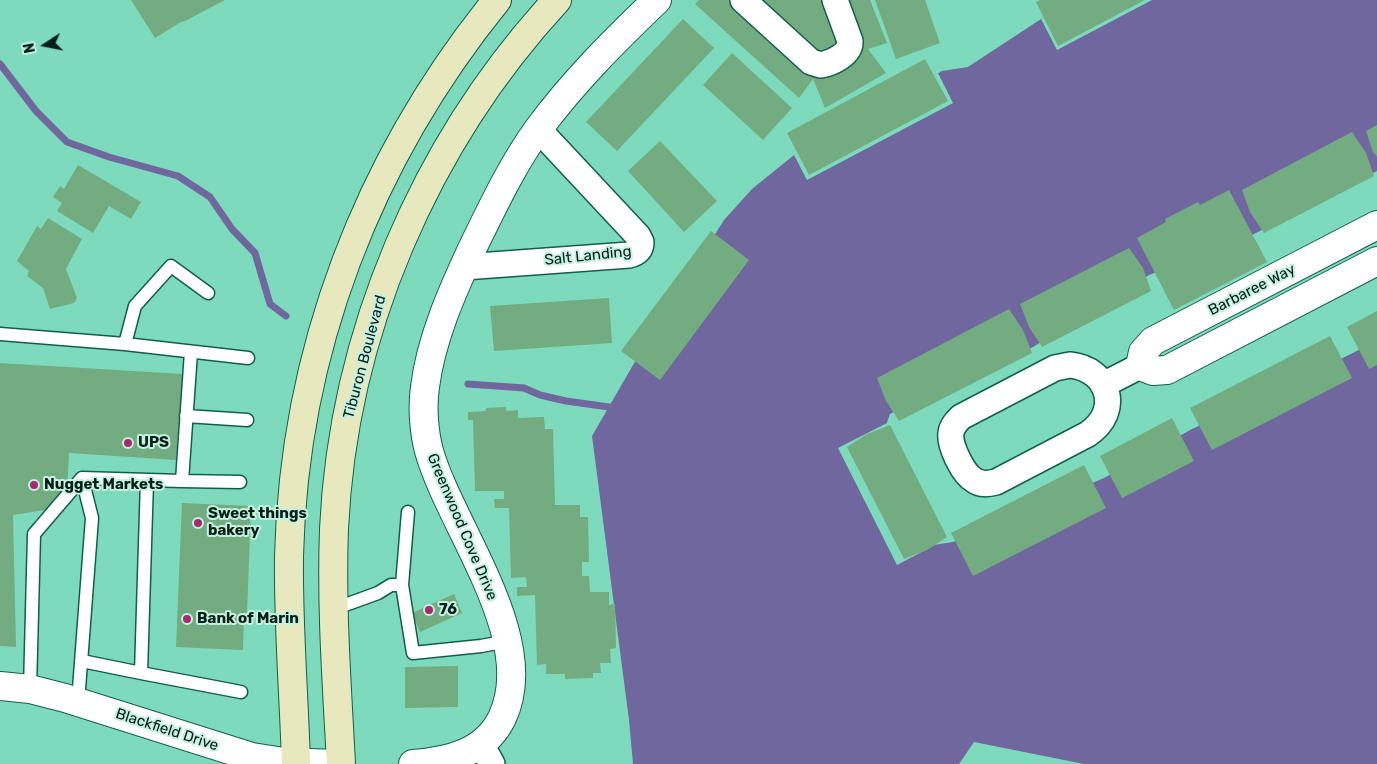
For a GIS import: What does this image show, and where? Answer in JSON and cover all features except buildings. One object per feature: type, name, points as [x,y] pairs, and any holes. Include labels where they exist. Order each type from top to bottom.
[{"type":"main road","points":[[296,763],[290,582],[292,508],[304,412],[324,329],[359,228],[400,142],[451,60],[497,0]]},
{"type":"main road","name":"Tiburon Boulevard","points":[[341,764],[334,608],[335,521],[340,466],[357,372],[385,282],[402,238],[422,195],[454,136],[495,74],[524,36],[557,0]]},
{"type":"street","name":"Greenwood Cove Drive","points":[[413,764],[440,762],[454,758],[486,754],[506,708],[512,670],[508,641],[488,586],[439,477],[429,450],[424,421],[425,389],[430,362],[443,319],[464,267],[495,202],[538,129],[576,82],[617,37],[657,0]]},
{"type":"street","points":[[743,0],[811,62],[821,65],[845,54],[850,48],[850,41],[835,0]]},
{"type":"street","name":"Salt Landing","points":[[464,267],[629,255],[638,252],[640,249],[642,242],[638,236],[538,129]]},
{"type":"street","name":"Barbaree Way","points":[[1140,366],[1143,352],[1154,341],[1377,225]]},
{"type":"street","points":[[1103,385],[1140,366],[1153,372],[1167,370],[1377,261]]},
{"type":"street","points":[[1062,366],[1083,367],[1096,375],[1103,385],[1108,398],[1106,413],[1099,425],[1088,434],[996,482],[980,484],[966,474],[950,439],[951,430],[961,417],[1062,366]]},
{"type":"street","name":"Blackfield Drive","points":[[0,686],[30,689],[78,702],[235,752],[270,760],[336,764]]},
{"type":"lane","points":[[125,344],[135,306],[171,266],[208,293]]},
{"type":"lane","points":[[0,334],[125,344],[248,358]]},
{"type":"lane","points":[[182,481],[191,352]]},
{"type":"lane","points":[[186,416],[248,420]]},
{"type":"lane","points":[[82,478],[240,482]]},
{"type":"lane","points":[[78,702],[92,518],[82,478]]},
{"type":"lane","points":[[30,689],[34,534],[82,478]]},
{"type":"lane","points":[[141,673],[147,480]]},
{"type":"lane","points":[[408,512],[402,585],[413,653],[481,646],[508,641]]},
{"type":"lane","points":[[334,608],[378,593],[391,585],[402,585]]},
{"type":"lane","points":[[82,661],[241,692]]},
{"type":"shaded area","points":[[1073,0],[1377,0],[1377,171],[1254,234],[1149,275],[1033,347],[890,414],[881,439],[933,545],[953,542],[1104,478],[1192,429],[1377,340],[1377,764],[1084,764],[974,742],[959,764],[633,764],[592,436],[633,365],[724,220],[752,189],[794,155],[942,71],[968,67]]},
{"type":"pier","points":[[1073,0],[1152,0],[1057,50],[1041,19]]},
{"type":"pier","points":[[938,73],[953,103],[807,180],[794,155]]},
{"type":"pier","points":[[887,423],[881,439],[933,545],[937,544],[897,565],[838,448]]},
{"type":"waterway","points":[[0,64],[36,111],[67,142],[109,157],[178,176],[210,197],[232,229],[255,253],[270,304],[286,316]]},
{"type":"waterway","points":[[468,384],[524,388],[540,395],[566,401],[609,407]]},
{"type":"place","name":"UPS","points":[[128,443]]},
{"type":"place","name":"Nugget Markets","points":[[34,485]]},
{"type":"place","name":"Sweet things bakery","points":[[198,523]]},
{"type":"place","name":"76","points":[[429,610]]},
{"type":"place","name":"Bank of Marin","points":[[187,619]]}]
